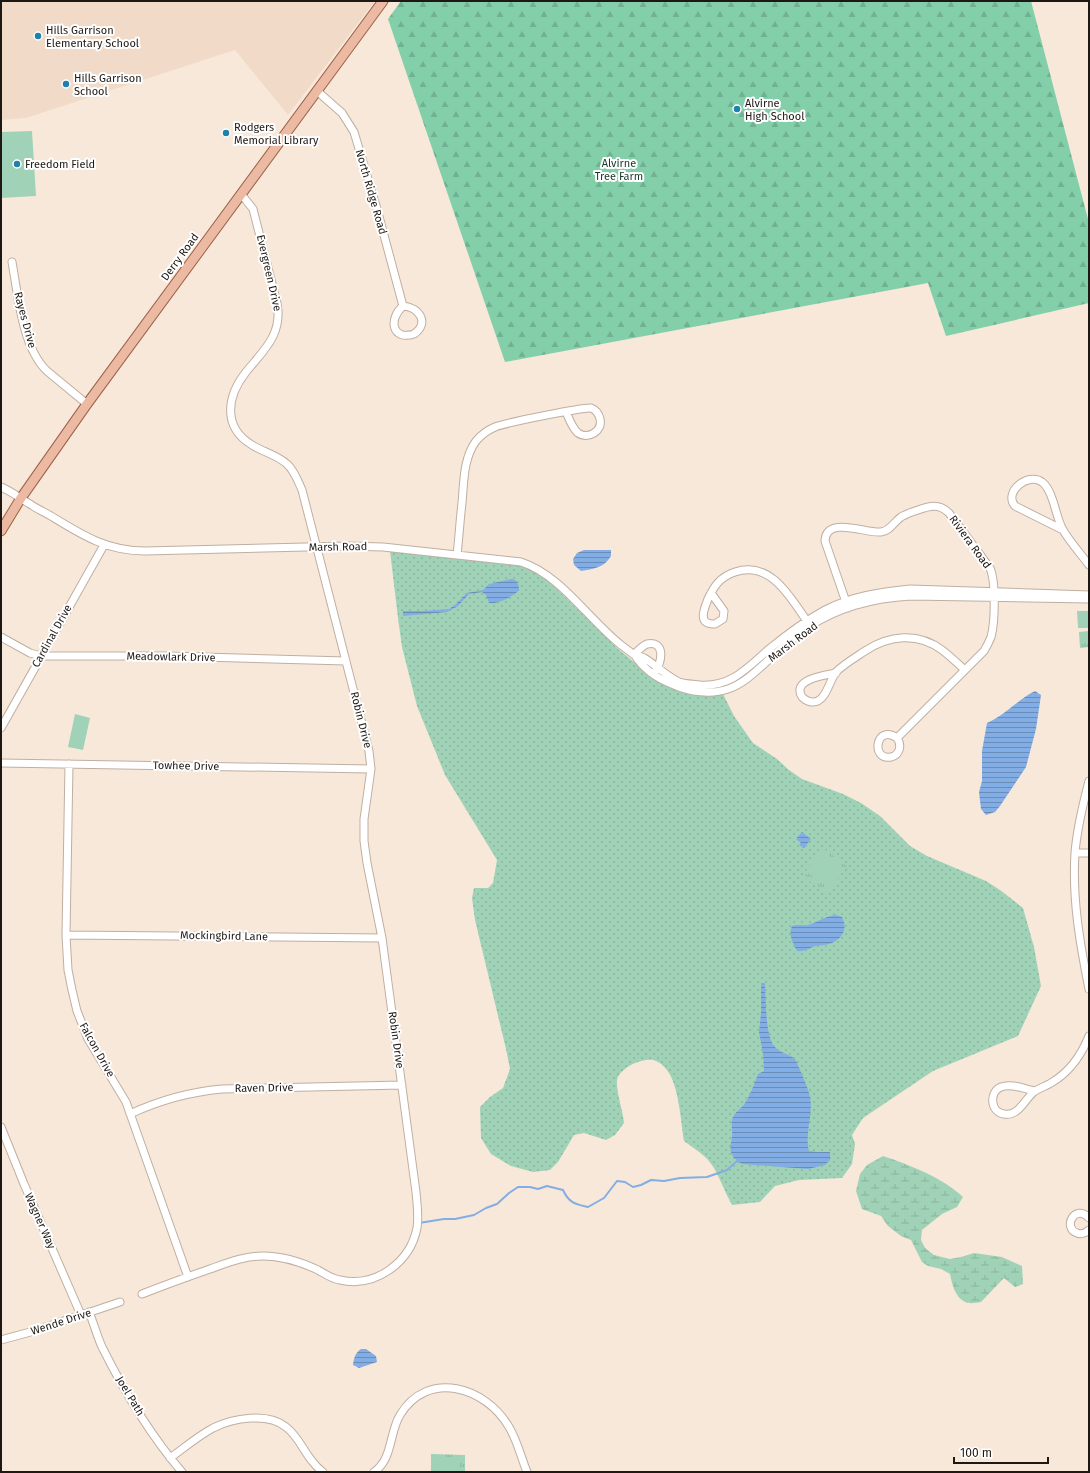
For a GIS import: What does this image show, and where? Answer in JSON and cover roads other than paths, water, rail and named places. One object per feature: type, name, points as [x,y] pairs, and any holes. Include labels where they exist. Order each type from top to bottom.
[{"type":"main road","name":"Derry Road","points":[[1,531],[21,498],[87,404],[383,1]]},
{"type":"street","name":"North Ridge Road","points":[[317,91],[342,113],[354,132],[377,209],[403,306]]},
{"type":"street","name":"Evergreen Drive","points":[[241,194],[253,209],[278,303],[279,318],[278,326],[272,339],[241,378],[233,393],[230,412],[236,430],[243,438],[252,445],[281,459],[294,472],[302,490],[318,547]]},
{"type":"street","name":"Rayes Drive","points":[[12,262],[23,319],[34,354],[47,372],[87,404]]},
{"type":"street","points":[[403,306],[416,310],[421,318],[420,328],[414,334],[404,336],[399,334],[394,327],[394,319],[403,306]]},
{"type":"street","points":[[457,555],[466,464],[470,452],[477,440],[484,433],[497,426],[585,408],[594,410],[600,416],[600,425],[591,435],[582,435],[575,429],[566,412]]},
{"type":"street","points":[[1063,530],[1015,506],[1012,502],[1012,496],[1019,484],[1024,481],[1035,480],[1044,483],[1051,496],[1063,530],[1089,565]]},
{"type":"street","name":"Marsh Road","points":[[1,487],[11,491],[66,526],[104,545],[134,551],[348,546],[383,547],[521,562],[537,568],[555,581],[620,644],[634,654],[643,657],[656,671],[681,682],[703,685],[722,683],[732,679],[743,672],[768,650],[845,600],[881,592],[910,589],[994,595],[1089,599]]},
{"type":"street","name":"Riviera Road","points":[[848,608],[827,548],[826,537],[830,530],[837,527],[880,532],[887,530],[902,516],[933,506],[940,507],[946,511],[990,568],[994,580],[994,595]]},
{"type":"street","name":"Cardinal Drive","points":[[1,728],[104,545]]},
{"type":"street","name":"Robin Drive","points":[[142,1294],[239,1259],[262,1256],[291,1260],[306,1265],[332,1278],[346,1281],[368,1280],[382,1275],[394,1267],[404,1256],[415,1236],[417,1222],[416,1192],[382,938],[364,841],[364,819],[371,769],[369,751],[318,547]]},
{"type":"street","points":[[711,593],[716,583],[729,575],[744,570],[760,572],[779,583],[809,623]]},
{"type":"street","points":[[897,738],[984,651],[993,629],[994,595]]},
{"type":"street","name":"Marsh Road","points":[[809,623],[848,608],[896,597],[1089,595]]},
{"type":"street","name":"Meadowlark Drive","points":[[1,637],[30,653],[41,656],[167,656],[346,661]]},
{"type":"street","points":[[836,673],[806,681],[801,687],[803,698],[813,702],[820,700],[836,673],[856,656],[881,642],[894,638],[917,638],[935,645],[965,670]]},
{"type":"street","points":[[634,654],[645,645],[651,644],[657,647],[661,653],[661,662],[656,671]]},
{"type":"street","name":"Towhee Drive","points":[[1,763],[371,769]]},
{"type":"street","name":"Falcon Drive","points":[[69,764],[66,935],[69,977],[80,1018],[88,1039],[119,1089],[130,1114],[188,1277]]},
{"type":"street","points":[[1089,781],[1080,822],[1076,852],[1075,886],[1080,944],[1089,989]]},
{"type":"street","points":[[1076,852],[1089,853]]},
{"type":"street","name":"Mockingbird Lane","points":[[66,935],[382,938]]},
{"type":"street","points":[[1035,1092],[1011,1086],[1001,1087],[997,1089],[993,1097],[994,1106],[1000,1113],[1005,1115],[1014,1113],[1035,1092],[1050,1084],[1068,1071],[1077,1061],[1089,1036]]},
{"type":"street","name":"Raven Drive","points":[[130,1114],[158,1102],[201,1091],[222,1089],[402,1085]]},
{"type":"street","name":"Wagner Way","points":[[1,1127],[81,1315]]},
{"type":"street","points":[[1088,1231],[1082,1234],[1075,1232],[1071,1228],[1070,1221],[1074,1216],[1080,1213],[1089,1218]]},
{"type":"street","name":"Wende Drive","points":[[1,1340],[120,1302]]},
{"type":"street","name":"Joel Path","points":[[89,1312],[102,1346],[119,1380],[158,1442],[182,1472]]},
{"type":"street","points":[[374,1472],[378,1470],[386,1458],[400,1416],[409,1404],[421,1395],[435,1389],[450,1387],[464,1390],[478,1396],[490,1404],[500,1415],[509,1427],[527,1472]]},
{"type":"street","points":[[170,1458],[182,1448],[214,1428],[250,1418],[265,1418],[279,1422],[291,1431],[312,1462],[323,1472]]},
{"type":"water","points":[[584,550],[611,550],[611,556],[605,563],[594,569],[581,571],[574,565],[573,559],[577,553]]},
{"type":"water","points":[[511,579],[517,582],[519,590],[496,603],[489,603],[486,595],[482,592],[469,594],[458,606],[447,612],[403,616],[403,611],[449,609],[467,593],[483,590],[489,584]]},
{"type":"water","points":[[1035,691],[1041,695],[1036,729],[1026,767],[995,812],[986,815],[981,809],[979,792],[982,781],[982,751],[987,723]]},
{"type":"water","points":[[802,832],[811,839],[804,848],[799,845],[801,843],[796,839]]},
{"type":"water","points":[[836,915],[842,917],[845,925],[842,935],[836,941],[803,951],[797,951],[791,936],[792,926],[808,925]]},
{"type":"water","points":[[761,983],[765,983],[767,1025],[771,1040],[776,1048],[795,1059],[811,1100],[808,1137],[809,1151],[830,1152],[830,1160],[825,1165],[808,1169],[742,1164],[732,1155],[731,1145],[733,1117],[747,1100],[758,1074],[764,1071],[759,1032],[761,1013]]},
{"type":"water","points":[[361,1349],[366,1349],[376,1356],[377,1362],[359,1368],[353,1365],[357,1352]]},
{"type":"waterway","points":[[419,1223],[444,1219],[455,1219],[474,1215],[497,1204],[518,1187],[538,1189],[547,1186],[563,1190],[570,1200],[579,1205],[588,1207],[604,1198],[617,1181],[625,1182],[633,1187],[651,1180],[664,1181],[680,1178],[707,1177],[727,1170],[737,1161]]},
{"type":"place","name":"Hills Garrison Elementary School","points":[[38,36]]},
{"type":"place","name":"Hills Garrison School","points":[[66,84]]},
{"type":"place","name":"Alvirne High School","points":[[737,109]]},
{"type":"place","name":"Rodgers Memorial Library","points":[[226,133]]},
{"type":"place","name":"Freedom Field","points":[[17,164]]},
{"type":"park label","name":"Alvirne Tree Farm","points":[[619,169]]}]
